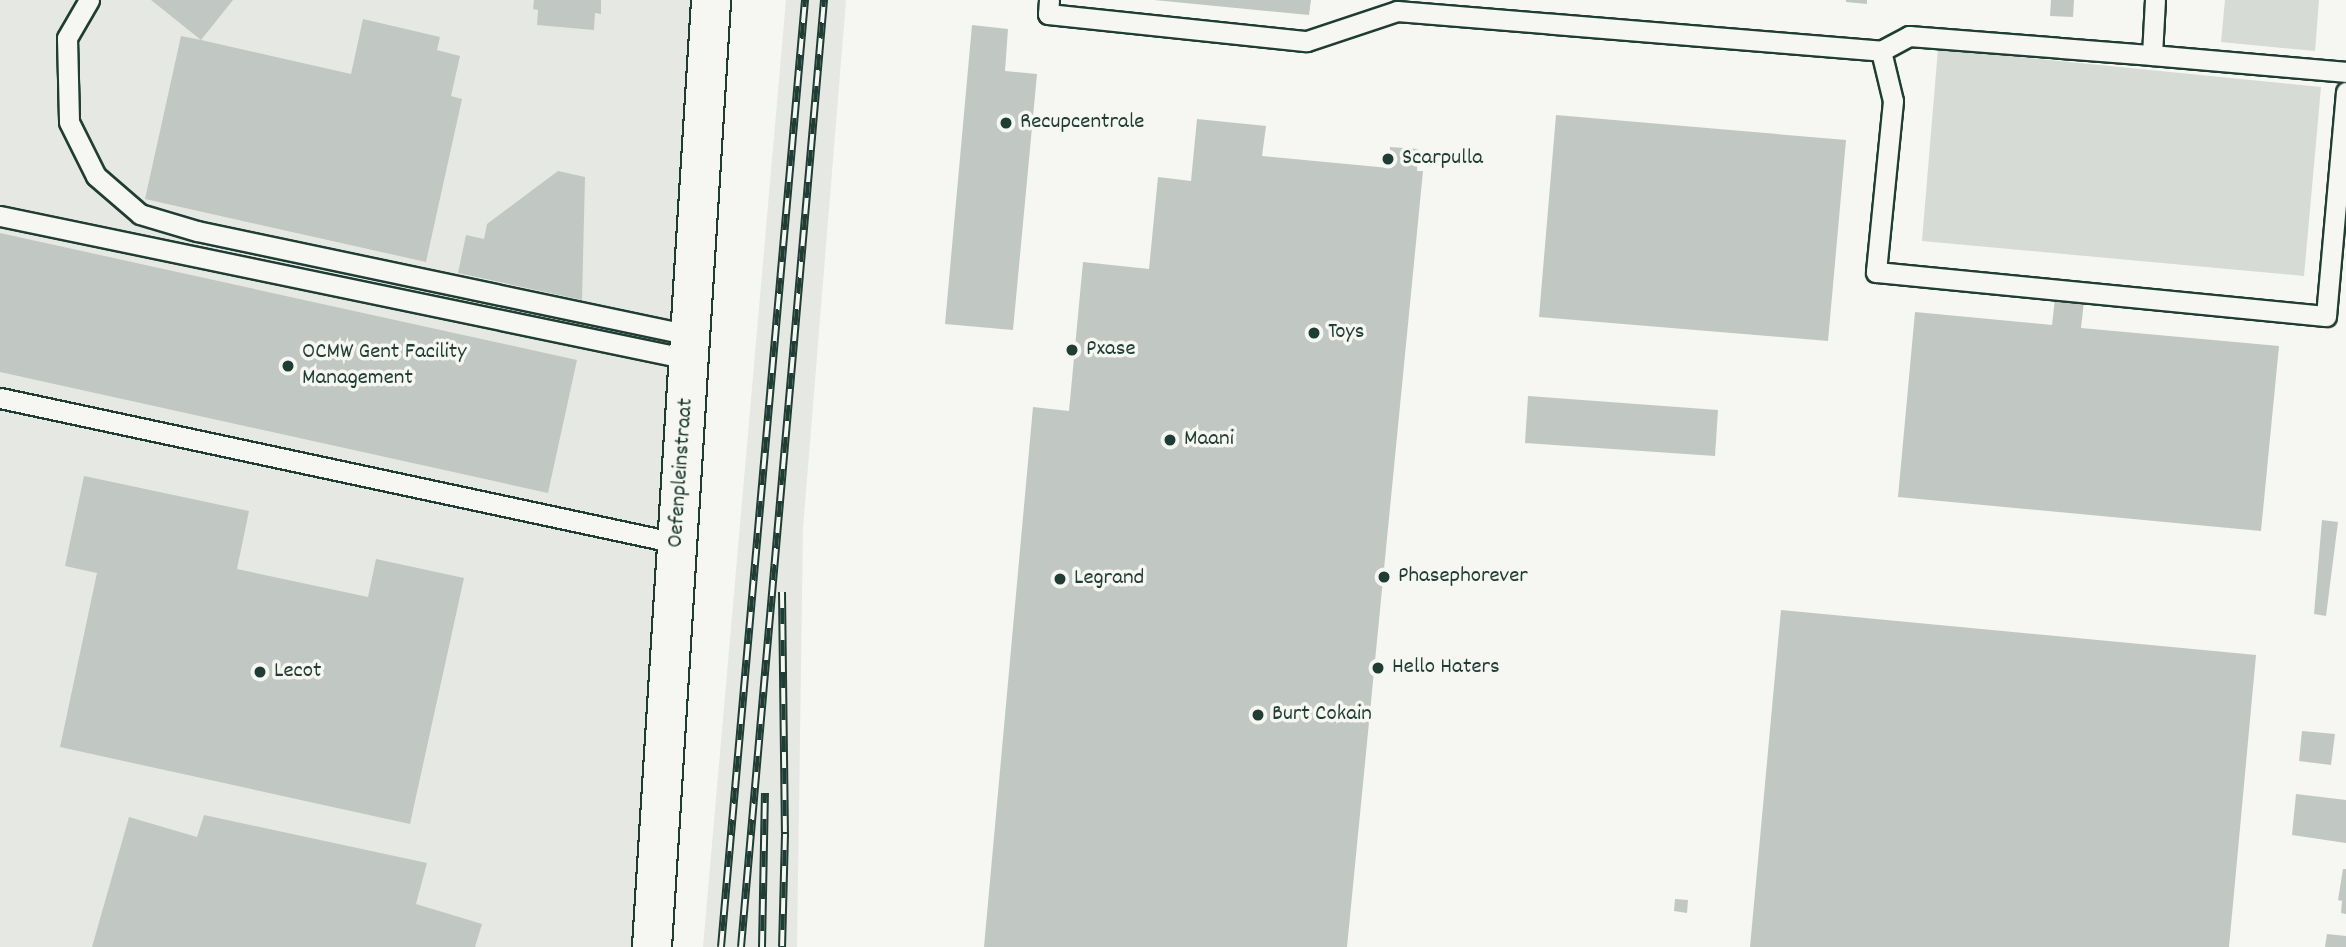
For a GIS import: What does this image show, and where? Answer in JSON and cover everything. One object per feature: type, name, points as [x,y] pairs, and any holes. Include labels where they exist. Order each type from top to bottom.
[{"type":"street","name":"Oefenpleinstraat","points":[[652,947],[711,0]]},
{"type":"lane","points":[[89,0],[67,38],[69,122],[96,176],[140,214],[197,231],[689,347]]},
{"type":"lane","points":[[1049,0],[1048,14],[1307,41],[1398,11],[1881,51],[1909,36],[2346,72]]},
{"type":"lane","points":[[2152,55],[2155,0]]},
{"type":"lane","points":[[1881,51],[1894,101],[1876,272],[2326,316],[2346,92]]},
{"type":"lane","points":[[0,216],[689,347]]},
{"type":"lane","points":[[0,398],[677,543]]},
{"type":"shaded area","points":[[0,0],[711,0],[652,947],[0,947]]},
{"type":"shaded area","points":[[786,0],[846,0],[803,528],[797,947],[703,947]]},
{"type":"shaded area","points":[[2225,0],[2319,0],[2315,51],[2221,42]]},
{"type":"shaded area","points":[[1938,49],[2321,87],[2304,276],[1922,241]]},
{"type":"building","points":[[151,0],[233,0],[201,40]]},
{"type":"building","points":[[534,0],[601,0],[601,14],[595,13],[594,30],[537,25],[538,10],[533,9]]},
{"type":"building","points":[[1154,0],[1311,0],[1309,15]]},
{"type":"building","points":[[1867,0],[1867,4],[1846,2]]},
{"type":"building","points":[[2051,0],[2074,0],[2073,17],[2050,16]]},
{"type":"building","points":[[363,19],[440,37],[437,50],[460,56],[451,96],[462,99],[426,262],[145,199],[181,36],[351,74]]},
{"type":"building","points":[[972,25],[1008,29],[1005,71],[1037,74],[1013,330],[945,324]]},
{"type":"building","points":[[1556,115],[1846,140],[1828,341],[1539,317]]},
{"type":"building","points":[[1197,119],[1266,126],[1262,156],[1389,168],[1390,147],[1418,149],[1417,171],[1423,171],[1347,947],[984,947],[1033,407],[1069,411],[1083,262],[1149,269],[1158,177],[1191,181]]},
{"type":"building","points":[[558,171],[585,177],[582,300],[458,273],[466,235],[484,239],[487,224]]},
{"type":"building","name":"OCMW Gent Facility Management","points":[[0,233],[577,360],[548,493],[0,372]]},
{"type":"building","points":[[2055,298],[2084,301],[2081,328],[2279,346],[2261,531],[1898,497],[1915,312],[2052,325]]},
{"type":"building","points":[[1528,396],[1718,410],[1715,456],[1525,443]]},
{"type":"building","name":"Lecot","points":[[84,476],[249,511],[237,569],[368,597],[376,559],[464,578],[410,824],[60,747],[97,573],[65,566]]},
{"type":"building","points":[[2322,520],[2338,522],[2326,616],[2314,614]]},
{"type":"building","points":[[1781,610],[2256,655],[2229,947],[1750,947]]},
{"type":"building","points":[[2302,731],[2335,734],[2331,765],[2299,761]]},
{"type":"building","points":[[2296,794],[2346,800],[2346,843],[2292,835]]},
{"type":"building","points":[[204,815],[427,863],[416,904],[482,924],[475,947],[92,947],[129,817],[197,837]]},
{"type":"building","points":[[2343,869],[2346,869],[2346,914],[2341,913],[2342,901],[2338,900]]},
{"type":"building","points":[[1675,899],[1688,900],[1687,913],[1674,911]]},
{"type":"building","points":[[2327,934],[2346,936],[2346,947],[2325,947]]},
{"type":"railway","points":[[721,947],[805,0]]},
{"type":"railway","points":[[741,947],[824,0]]},
{"type":"railway","points":[[782,592],[785,834],[782,947]]},
{"type":"railway","points":[[762,947],[765,793]]},
{"type":"place","name":"Recupcentrale","points":[[1006,123]]},
{"type":"place","name":"Scarpulla","points":[[1388,159]]},
{"type":"place","name":"Toys","points":[[1314,333]]},
{"type":"place","name":"Pxase","points":[[1072,350]]},
{"type":"place","name":"OCMW Gent Facility Management","points":[[288,366]]},
{"type":"place","name":"Maani","points":[[1170,440]]},
{"type":"place","name":"Phasephorever","points":[[1384,577]]},
{"type":"place","name":"Legrand","points":[[1060,579]]},
{"type":"place","name":"Hello Haters","points":[[1378,668]]},
{"type":"place","name":"Lecot","points":[[260,672]]},
{"type":"place","name":"Burt Cokain","points":[[1258,715]]}]
